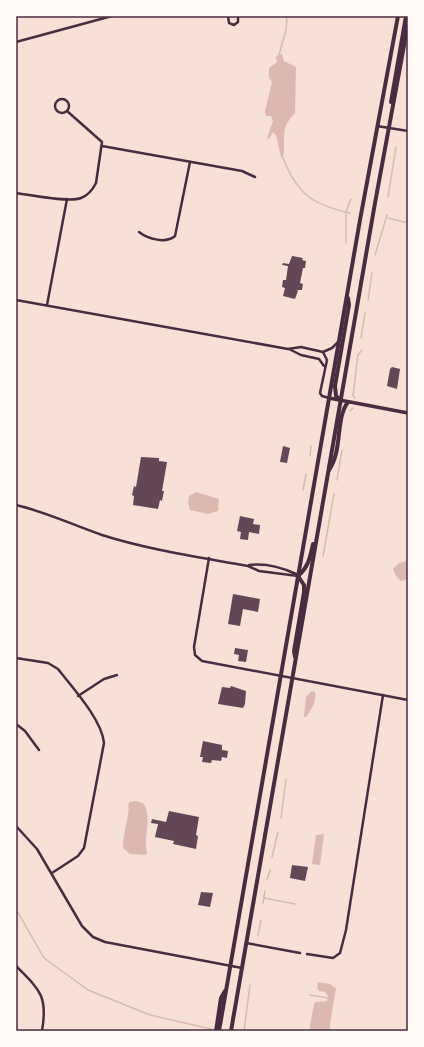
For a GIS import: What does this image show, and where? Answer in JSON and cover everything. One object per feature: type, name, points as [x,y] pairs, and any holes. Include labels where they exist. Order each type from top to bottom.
[{"type":"main road","points":[[219,1031],[329,398],[398,16]]},
{"type":"main road","points":[[391,114],[391,96],[406,16]]},
{"type":"main road","points":[[231,1031],[340,400],[408,24]]},
{"type":"main road","points":[[403,51],[408,41]]},
{"type":"main road","points":[[340,400],[336,396],[335,386],[349,305],[348,293]]},
{"type":"main road","points":[[328,472],[335,461],[343,414],[348,402]]},
{"type":"main road","points":[[298,576],[306,568],[309,562],[326,483]]},
{"type":"main road","points":[[296,660],[294,651],[304,592],[304,585],[298,576]]},
{"type":"main road","points":[[216,1031],[221,998],[227,987]]},
{"type":"street","points":[[16,42],[112,16]]},
{"type":"street","points":[[228,16],[229,23],[234,25],[238,22],[238,16]]},
{"type":"street","points":[[61,98],[66,100],[69,105],[67,111],[62,113],[57,111],[54,105],[56,100],[61,98]]},
{"type":"street","points":[[16,193],[67,199],[81,198],[93,188],[102,142],[67,111]]},
{"type":"street","points":[[377,126],[408,131]]},
{"type":"street","points":[[102,146],[242,171],[255,177]]},
{"type":"street","points":[[139,232],[149,238],[166,240],[175,236],[190,162]]},
{"type":"street","points":[[47,305],[67,199]]},
{"type":"street","points":[[16,300],[288,349],[301,355],[320,359],[325,366]]},
{"type":"street","points":[[288,349],[301,347],[323,352],[332,348],[340,340]]},
{"type":"street","points":[[323,352],[327,357],[320,393],[322,396],[408,413]]},
{"type":"street","points":[[16,504],[32,508],[103,535],[150,547],[248,566],[259,571],[298,576]]},
{"type":"street","points":[[209,558],[194,647],[195,655],[203,662],[408,700]]},
{"type":"street","points":[[248,566],[260,564],[284,569],[298,576]]},
{"type":"street","points":[[16,658],[54,666],[58,669],[99,726],[104,743],[84,848],[78,856],[52,873]]},
{"type":"street","points":[[78,696],[104,679],[117,675]]},
{"type":"street","points":[[307,954],[333,958],[340,953],[356,866],[383,695]]},
{"type":"street","points":[[16,724],[29,735],[39,750]]},
{"type":"street","points":[[16,826],[37,849],[82,926],[99,940],[242,968]]},
{"type":"street","points":[[246,943],[300,953]]},
{"type":"street","points":[[16,966],[37,989],[44,1000],[45,1012],[42,1031]]},
{"type":"shaded area","points":[[282,54],[284,61],[296,67],[295,113],[290,119],[285,130],[283,158],[281,157],[276,135],[273,132],[269,139],[267,138],[273,121],[271,116],[266,116],[265,111],[272,82],[269,78],[269,68],[277,62],[276,56]]},
{"type":"shaded area","points":[[196,492],[219,499],[218,511],[208,514],[190,510],[188,502],[189,496]]},
{"type":"shaded area","points":[[408,561],[408,579],[401,581],[396,576],[393,569],[399,563]]},
{"type":"shaded area","points":[[312,691],[315,692],[314,702],[306,717],[304,717],[306,697]]},
{"type":"shaded area","points":[[136,801],[143,803],[146,808],[148,820],[146,855],[130,854],[123,848],[129,802]]},
{"type":"shaded area","points":[[324,834],[320,865],[312,864],[316,835]]},
{"type":"shaded area","points":[[318,982],[330,984],[336,988],[329,1031],[311,1031],[310,1026],[314,1004],[316,1002],[327,1001],[328,996],[325,992],[319,991],[317,988]]},
{"type":"building","points":[[292,256],[303,258],[302,260],[306,261],[300,283],[303,284],[302,290],[297,290],[295,299],[283,296],[285,288],[282,287],[283,280],[286,280],[288,266],[282,265],[283,263],[289,264]]},
{"type":"building","points":[[392,367],[400,369],[397,389],[387,386],[390,369]]},
{"type":"building","points":[[283,446],[290,448],[287,463],[280,462]]},
{"type":"building","points":[[141,457],[159,458],[159,461],[167,462],[162,491],[164,491],[162,501],[160,500],[158,509],[133,505],[134,496],[132,495],[134,486],[136,487]]},
{"type":"building","points":[[240,516],[254,519],[253,524],[260,525],[259,534],[249,532],[248,540],[240,539],[241,532],[237,531]]},
{"type":"building","points":[[233,594],[260,599],[258,612],[243,609],[240,626],[228,624]]},
{"type":"building","points":[[235,648],[248,650],[246,662],[238,661],[239,655],[234,654]]},
{"type":"building","points":[[231,686],[246,691],[245,704],[243,708],[218,704],[222,687],[230,688]]},
{"type":"building","points":[[203,741],[222,745],[222,750],[228,751],[227,758],[222,757],[221,761],[212,760],[211,763],[202,762],[203,757],[200,757]]},
{"type":"building","points":[[169,811],[199,817],[196,835],[198,836],[196,849],[173,844],[174,841],[155,837],[158,824],[151,823],[152,819],[166,822]]},
{"type":"building","points":[[292,865],[308,867],[305,881],[290,878]]},
{"type":"building","points":[[201,892],[213,893],[210,907],[198,905]]},
{"type":"waterway","points":[[279,55],[286,30],[287,18],[285,16]]},
{"type":"waterway","points":[[388,197],[396,147]]},
{"type":"waterway","points":[[283,158],[294,181],[308,196],[316,202],[350,213]]},
{"type":"waterway","points":[[346,243],[346,212],[351,199]]},
{"type":"waterway","points":[[375,255],[387,215]]},
{"type":"waterway","points":[[388,218],[408,223]]},
{"type":"waterway","points":[[368,300],[372,273]]},
{"type":"waterway","points":[[361,338],[365,313]]},
{"type":"waterway","points":[[358,355],[362,350]]},
{"type":"waterway","points":[[355,398],[353,396],[358,354]]},
{"type":"waterway","points":[[350,411],[353,408]]},
{"type":"waterway","points":[[310,456],[311,446]]},
{"type":"waterway","points":[[337,480],[342,450]]},
{"type":"waterway","points":[[303,490],[306,474]]},
{"type":"waterway","points":[[323,556],[334,494]]},
{"type":"waterway","points":[[281,818],[286,779]]},
{"type":"waterway","points":[[272,857],[278,832]]},
{"type":"waterway","points":[[267,880],[270,870]]},
{"type":"waterway","points":[[263,903],[265,891]]},
{"type":"waterway","points":[[264,898],[295,904]]},
{"type":"waterway","points":[[16,909],[44,958],[88,990],[150,1015],[211,1029]]},
{"type":"waterway","points":[[258,935],[261,920]]},
{"type":"waterway","points":[[244,1031],[250,985]]},
{"type":"waterway","points":[[310,995],[328,998]]}]
